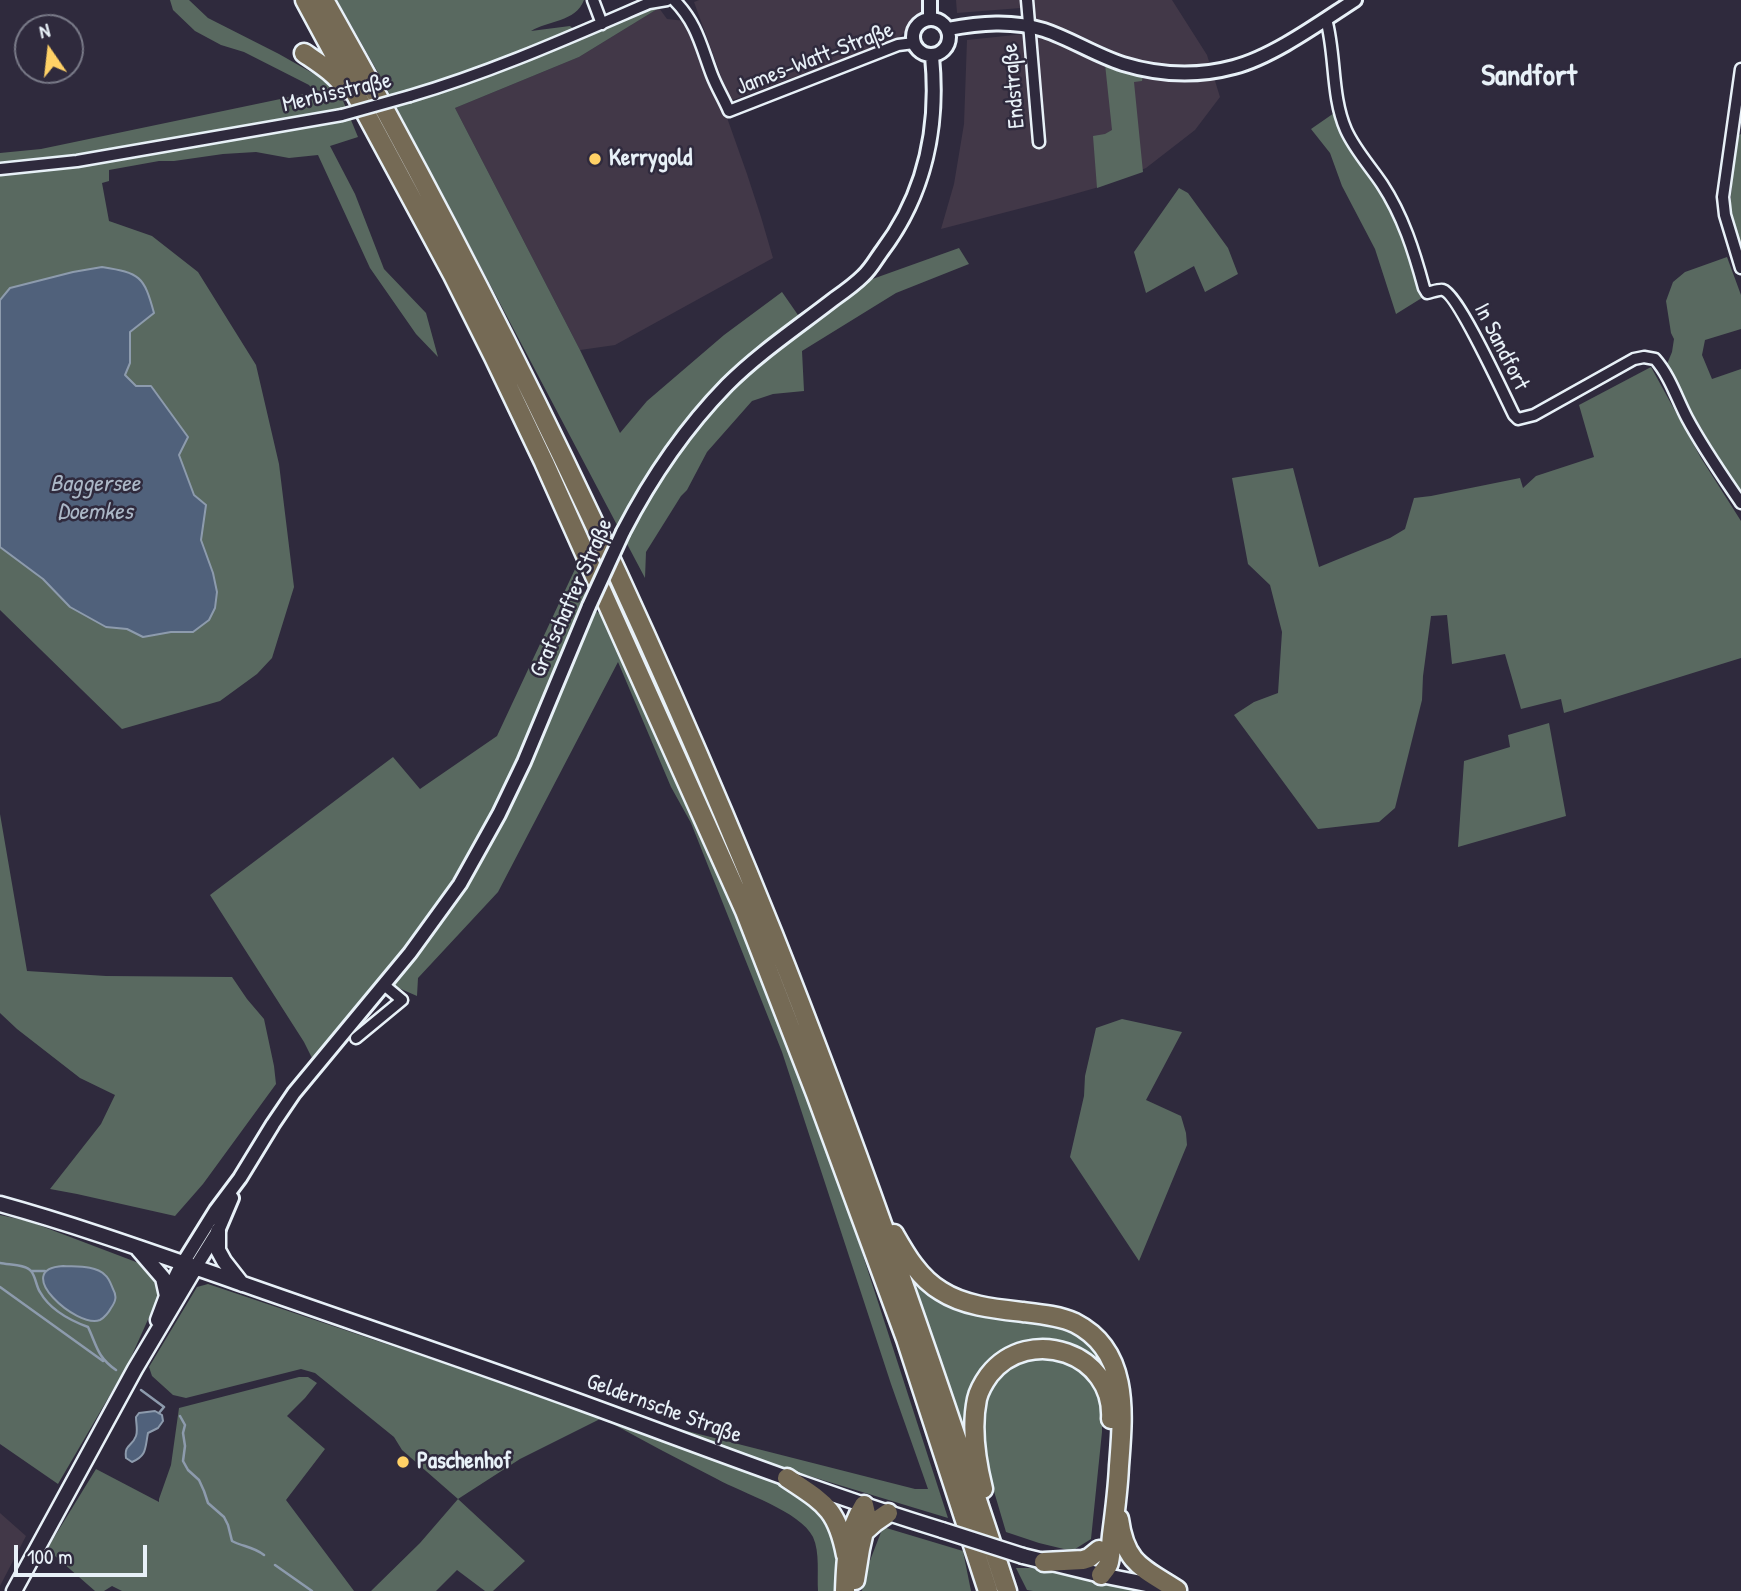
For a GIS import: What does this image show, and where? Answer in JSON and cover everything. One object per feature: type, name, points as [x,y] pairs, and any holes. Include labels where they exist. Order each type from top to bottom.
[{"type":"highway","points":[[305,0],[453,275],[544,462],[745,911],[906,1339],[988,1591]]},
{"type":"highway","points":[[324,0],[420,175],[493,317],[631,604],[699,759],[772,932],[876,1205],[1007,1591]]},
{"type":"highway","points":[[304,53],[340,80],[389,157]]},
{"type":"highway","points":[[876,1205],[916,1270],[943,1293],[966,1302],[1043,1314],[1075,1323],[1093,1336],[1114,1363],[1122,1408],[1122,1434],[1109,1564],[1101,1575]]},
{"type":"highway","points":[[988,1534],[986,1503],[975,1439],[977,1396],[996,1366],[1010,1356],[1043,1348],[1061,1350],[1079,1358],[1093,1370],[1105,1387],[1112,1405],[1107,1496],[1099,1550],[1101,1575]]},
{"type":"highway","points":[[787,1479],[823,1503],[835,1517],[846,1555],[845,1591]]},
{"type":"highway","points":[[1117,1501],[1120,1526],[1129,1554],[1139,1566],[1179,1591]]},
{"type":"highway","points":[[846,1555],[856,1518],[864,1505]]},
{"type":"highway","points":[[853,1591],[867,1518],[864,1505]]},
{"type":"highway","points":[[865,1531],[888,1513]]},
{"type":"highway","points":[[1044,1562],[1083,1560],[1099,1550]]},
{"type":"highway","points":[[976,1557],[975,1576],[978,1591]]},
{"type":"main road","name":"Geldernsche Straße","points":[[0,1204],[223,1277],[888,1513],[1044,1562],[1179,1591]]},
{"type":"main road","points":[[218,1231],[219,1250],[242,1284]]},
{"type":"main road","points":[[138,1248],[163,1278],[172,1299]]},
{"type":"main road","points":[[14,1591],[147,1349],[189,1266]]},
{"type":"main road","points":[[172,1299],[202,1280],[223,1277]]},
{"type":"street","points":[[593,0],[602,24]]},
{"type":"street","name":"Merbisstraße","points":[[0,169],[77,161],[342,115],[471,78],[649,4],[667,0]]},
{"type":"street","name":"James-Watt-Straße","points":[[674,0],[693,23],[713,79],[729,111],[898,45],[914,43]]},
{"type":"street","points":[[930,0],[930,19]]},
{"type":"street","name":"Endstraße","points":[[1027,0],[1039,142]]},
{"type":"street","name":"Endstraße","points":[[948,29],[995,23],[1030,27],[1045,30],[1121,64],[1178,74],[1206,73],[1237,67],[1264,55],[1290,42],[1355,0]]},
{"type":"street","points":[[930,19],[941,21],[948,29],[949,44],[939,54],[932,56],[920,52],[914,43],[916,27],[920,23],[930,19]]},
{"type":"street","name":"In Sandfort","points":[[1325,19],[1340,113],[1352,142],[1383,186],[1405,229],[1424,288],[1427,293],[1441,289],[1447,291],[1454,300],[1467,320],[1514,415],[1518,419],[1534,415],[1634,359],[1655,359],[1667,376],[1707,454],[1741,503]]},
{"type":"street","name":"Grafschafter Straße","points":[[189,1266],[216,1210],[240,1178],[294,1093],[442,911],[467,872],[496,822],[524,762],[623,532],[682,435],[727,384],[755,359],[864,276],[906,215],[920,182],[930,144],[933,115],[932,56]]},
{"type":"street","points":[[1741,69],[1723,197],[1725,215],[1741,268]]},
{"type":"street","points":[[356,1038],[402,1000],[384,985]]},
{"type":"street","name":"Grafschafter Straße","points":[[189,1266],[218,1231],[240,1178]]},
{"type":"shaded area","points":[[923,0],[924,11],[899,38],[730,101],[694,2]]},
{"type":"shaded area","points":[[956,0],[1172,0],[1207,55],[1220,97],[1195,130],[1146,168],[1099,187],[941,229],[954,184],[964,124],[967,40],[1024,34],[1021,8],[957,13]]},
{"type":"shaded area","points":[[659,8],[667,19],[686,21],[693,31],[747,174],[773,258],[615,345],[580,350],[455,108],[579,57]]},
{"type":"shaded area","points":[[0,1513],[26,1536],[0,1586]]},
{"type":"green space","points":[[170,0],[189,0],[208,18],[279,54],[339,91],[358,137],[330,146],[355,194],[384,269],[426,313],[438,357],[416,334],[370,268],[318,155],[289,158],[256,152],[223,154],[109,170],[109,181],[102,183],[109,221],[152,236],[198,272],[256,365],[279,464],[294,587],[272,658],[257,674],[220,701],[122,729],[0,610],[0,547],[43,579],[70,607],[106,627],[127,629],[143,637],[213,573],[200,540],[206,506],[194,495],[179,455],[136,386],[125,375],[130,363],[130,332],[101,267],[10,288],[0,300],[0,153],[41,149],[314,92],[309,85],[195,31],[173,10]]},
{"type":"green space","points":[[337,0],[584,0],[575,13],[531,31],[570,26],[576,31],[656,4],[659,8],[579,57],[455,108],[620,433],[647,401],[724,335],[782,292],[798,315],[825,296],[959,248],[969,264],[896,293],[802,351],[804,391],[773,394],[752,401],[707,452],[687,490],[646,552],[645,578],[381,78]]},
{"type":"green space","points":[[1105,64],[1143,75],[1142,81],[1134,82],[1143,172],[1097,188],[1093,136],[1112,130]]},
{"type":"green space","points":[[1337,111],[1400,223],[1425,296],[1396,314],[1375,249],[1342,186],[1330,153],[1311,129]]},
{"type":"green space","points":[[1741,134],[1741,246],[1730,207],[1736,137]]},
{"type":"green space","points":[[1179,188],[1188,193],[1228,248],[1238,274],[1205,292],[1194,266],[1146,293],[1134,252]]},
{"type":"green space","points":[[1727,257],[1741,295],[1741,329],[1705,340],[1702,355],[1712,379],[1741,369],[1741,495],[1688,406],[1667,364],[1674,339],[1666,301],[1673,282],[1685,272]]},
{"type":"green space","points":[[1651,367],[1701,458],[1741,521],[1741,658],[1564,713],[1561,699],[1521,709],[1505,654],[1452,664],[1447,615],[1431,616],[1422,700],[1395,808],[1379,822],[1318,829],[1234,715],[1254,702],[1278,693],[1282,632],[1270,585],[1248,564],[1232,478],[1293,468],[1319,567],[1390,538],[1405,529],[1414,498],[1520,478],[1523,488],[1536,476],[1594,457],[1579,405]]},
{"type":"green space","points":[[576,567],[589,606],[617,626],[687,774],[811,1095],[948,1518],[806,1475],[794,1492],[825,1512],[839,1559],[838,1591],[818,1591],[815,1543],[806,1528],[796,1519],[602,1418],[520,1459],[458,1499],[402,1450],[394,1437],[315,1373],[301,1369],[186,1398],[173,1395],[152,1376],[149,1367],[197,1287],[208,1284],[514,1387],[915,1489],[928,1489],[782,1052],[691,823],[671,787],[618,662],[498,892],[418,978],[417,996],[394,986],[409,955],[378,982],[312,1058],[210,895],[393,757],[420,789],[497,736]]},
{"type":"green space","points":[[1549,723],[1566,816],[1458,847],[1464,761],[1510,747],[1508,735]]},
{"type":"green space","points":[[0,814],[27,971],[106,976],[232,977],[264,1019],[276,1084],[203,1184],[175,1216],[50,1189],[101,1124],[115,1095],[80,1078],[0,1013]]},
{"type":"green space","points":[[1122,1019],[1182,1032],[1146,1100],[1181,1116],[1187,1145],[1139,1261],[1070,1157],[1096,1028]]},
{"type":"green space","points":[[0,1215],[28,1221],[144,1265],[155,1278],[159,1295],[128,1364],[58,1484],[0,1444]]},
{"type":"green space","points":[[909,1268],[918,1279],[1073,1328],[1095,1344],[1116,1388],[1094,1361],[1079,1348],[1049,1340],[1018,1344],[992,1360],[981,1371],[973,1385],[967,1438]]},
{"type":"green space","points":[[1038,1355],[1068,1359],[1095,1383],[1102,1409],[1091,1539],[1072,1551],[1006,1532],[980,1430],[988,1388],[1013,1361]]},
{"type":"green space","points":[[299,1377],[308,1377],[317,1383],[287,1416],[325,1449],[286,1500],[354,1591],[122,1591],[112,1586],[104,1591],[95,1591],[47,1549],[96,1469],[159,1502],[171,1465],[179,1408]]},
{"type":"green space","points":[[458,1499],[525,1561],[493,1591],[485,1591],[457,1570],[436,1591],[371,1591],[420,1543]]},
{"type":"green space","points":[[883,1527],[963,1551],[971,1591],[862,1591],[864,1576]]},
{"type":"green space","points":[[1016,1568],[1042,1568],[1161,1591],[1033,1591],[1027,1590]]},
{"type":"water","name":"Baggersee Doemkes","points":[[102,267],[133,274],[147,291],[154,313],[130,332],[130,363],[125,375],[136,386],[151,386],[188,437],[179,455],[194,495],[206,505],[201,540],[217,592],[215,608],[209,620],[193,632],[171,632],[143,637],[127,629],[106,627],[70,607],[43,579],[0,547],[0,300],[10,288]]},
{"type":"water","points":[[63,1266],[91,1268],[108,1278],[115,1298],[102,1319],[90,1320],[77,1316],[53,1298],[45,1287],[43,1277],[48,1270]]},
{"type":"water","points":[[155,1411],[162,1415],[163,1421],[158,1428],[148,1433],[143,1454],[132,1462],[126,1458],[126,1453],[137,1434],[136,1417],[139,1413]]},
{"type":"waterway","points":[[0,1263],[29,1269],[49,1304],[67,1318],[88,1327],[101,1356],[116,1370]]},
{"type":"waterway","points":[[31,1271],[45,1271]]},
{"type":"waterway","points":[[0,1287],[103,1361]]},
{"type":"waterway","points":[[141,1390],[164,1407],[159,1413]]},
{"type":"waterway","points":[[180,1416],[185,1425],[183,1461],[188,1470],[199,1480],[208,1503],[224,1517],[232,1541],[264,1555]]},
{"type":"waterway","points":[[275,1565],[312,1591]]},
{"type":"place","name":"Kerrygold","points":[[595,159]]},
{"type":"place","name":"Paschenhof","points":[[403,1462]]},
{"type":"district","name":"Sandfort","points":[[1529,77]]}]
